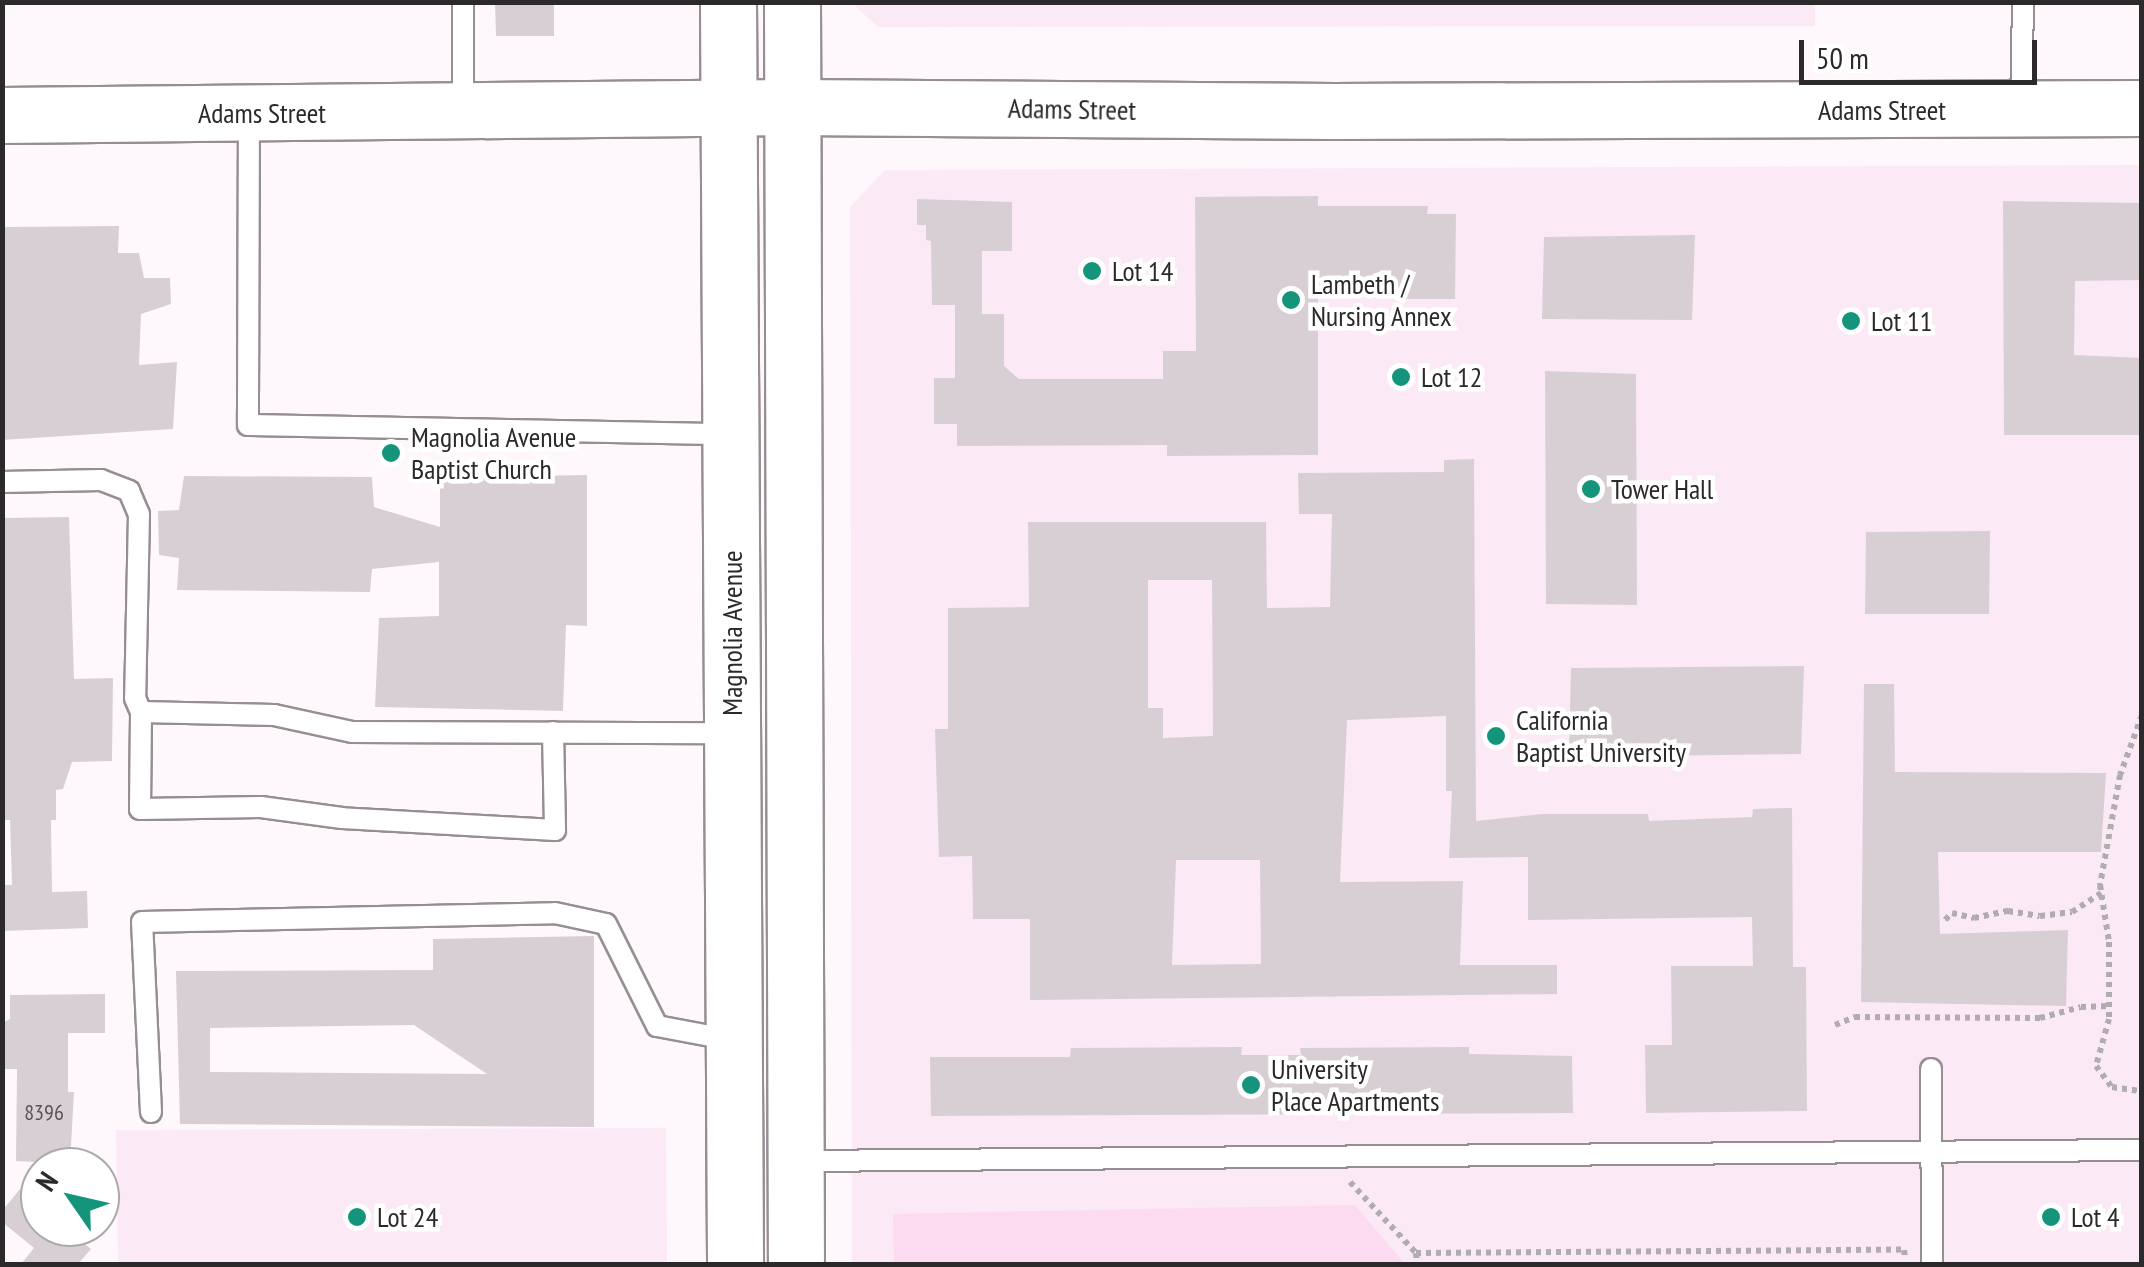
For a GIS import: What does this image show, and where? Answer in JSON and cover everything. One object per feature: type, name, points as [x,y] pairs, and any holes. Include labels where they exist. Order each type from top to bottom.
[{"type":"main road","name":"Magnolia Avenue","points":[[728,2],[735,1264]]},
{"type":"main road","points":[[792,2],[796,1264]]},
{"type":"main road","name":"Adams Street","points":[[2,115],[463,113],[730,107],[1334,112],[2142,108]]},
{"type":"lane","points":[[463,2],[463,113]]},
{"type":"lane","points":[[2020,109],[2023,2]]},
{"type":"lane","points":[[250,113],[248,425],[732,434]]},
{"type":"lane","points":[[2,482],[101,480],[130,491],[139,514],[134,698],[141,712],[140,809],[261,807],[342,818],[555,830],[553,732]]},
{"type":"lane","points":[[141,712],[242,712],[352,732],[732,732]]},
{"type":"lane","points":[[151,1112],[142,922],[554,913],[606,924],[657,1026],[734,1040]]},
{"type":"lane","points":[[1931,1069],[1932,1264]]},
{"type":"lane","points":[[795,1161],[2142,1150]]},
{"type":"path","points":[[2142,715],[2120,775],[2100,894],[2109,942],[2109,1032],[2096,1066],[2112,1087],[2142,1091]]},
{"type":"path","points":[[1944,920],[1952,913],[1974,918],[2008,911],[2040,916],[2072,912],[2100,894]]},
{"type":"path","points":[[1834,1025],[1855,1017],[2040,1018],[2081,1007],[2109,1006]]},
{"type":"path","points":[[1326,1156],[1416,1254],[1417,1264]]},
{"type":"path","points":[[1416,1254],[1904,1250]]},
{"type":"shaded area","points":[[852,3],[1815,3],[1815,26],[878,27]]},
{"type":"shaded area","name":"California Baptist University","points":[[2141,165],[2141,1264],[852,1264],[850,207],[885,170]]},
{"type":"shaded area","name":"Lot 24","points":[[666,1128],[667,1264],[118,1264],[120,1147],[116,1147],[116,1130]]},
{"type":"shaded area","points":[[1355,1205],[1405,1264],[894,1264],[893,1214]]},
{"type":"building","points":[[495,2],[554,2],[554,36],[496,36]]},
{"type":"building","points":[[1318,196],[1318,206],[1428,206],[1427,214],[1456,214],[1455,299],[1402,299],[1402,288],[1318,288],[1318,455],[1167,456],[1167,445],[957,446],[957,424],[934,424],[934,378],[955,378],[955,305],[932,305],[931,241],[926,240],[926,225],[917,225],[917,199],[1012,202],[1012,251],[982,251],[982,314],[1004,314],[1004,366],[1019,379],[1163,379],[1163,351],[1196,351],[1195,197]]},
{"type":"building","points":[[2003,201],[2142,203],[2142,280],[2075,281],[2074,355],[2142,358],[2142,435],[2004,435]]},
{"type":"building","points":[[119,226],[118,253],[139,253],[144,278],[170,278],[171,304],[141,314],[139,365],[177,362],[173,429],[2,440],[2,227]]},
{"type":"building","points":[[1695,235],[1692,320],[1542,319],[1544,237]]},
{"type":"building","name":"Tower Hall","points":[[1545,371],[1636,374],[1637,605],[1546,604]]},
{"type":"building","points":[[1474,459],[1476,821],[1542,814],[1648,814],[1649,821],[1752,817],[1753,809],[1792,808],[1793,967],[1806,967],[1807,1111],[1646,1113],[1645,1045],[1672,1045],[1671,966],[1753,966],[1752,917],[1528,920],[1528,857],[1449,858],[1452,791],[1446,791],[1446,716],[1347,720],[1340,882],[1463,881],[1460,965],[1557,965],[1557,994],[1030,1000],[1030,919],[973,919],[972,856],[939,857],[935,729],[948,729],[948,608],[1029,607],[1028,522],[1266,522],[1267,608],[1330,607],[1332,514],[1299,514],[1298,473],[1444,472],[1444,460]],"holes":[[[1148,580],[1212,580],[1213,736],[1163,738],[1163,708],[1148,708]],[[1176,860],[1260,860],[1261,964],[1172,965]]]},
{"type":"building","points":[[587,475],[587,626],[566,625],[563,711],[375,707],[379,618],[439,616],[439,562],[372,569],[370,592],[177,590],[179,558],[159,555],[158,511],[179,510],[184,476],[372,477],[374,507],[440,527],[440,478]]},
{"type":"building","points":[[69,517],[74,679],[113,678],[112,761],[72,762],[63,789],[56,790],[56,820],[51,820],[52,892],[87,891],[88,928],[2,931],[2,885],[12,885],[10,820],[2,820],[2,518]]},
{"type":"building","points":[[1990,531],[1989,614],[1865,614],[1866,532]]},
{"type":"building","points":[[1804,666],[1801,754],[1569,757],[1571,668]]},
{"type":"building","points":[[1864,684],[1894,684],[1895,772],[2106,773],[2101,852],[1938,852],[1940,934],[2068,930],[2066,1006],[1861,1002]]},
{"type":"building","points":[[594,936],[594,1127],[180,1124],[176,971],[433,970],[433,939]],"holes":[[[414,1025],[487,1074],[210,1072],[210,1028]]]},
{"type":"building","points":[[105,994],[105,1033],[68,1033],[68,1092],[74,1092],[71,1147],[20,1147],[20,1161],[16,1161],[17,1069],[2,1069],[2,1023],[10,1019],[10,995]]},
{"type":"building","name":"University Place Apartments","points":[[1242,1047],[1241,1055],[1301,1055],[1300,1048],[1469,1047],[1469,1054],[1572,1056],[1573,1113],[931,1116],[930,1057],[1070,1057],[1071,1048]]},
{"type":"building","points":[[20,1189],[20,1237],[2,1222],[2,1211]]},
{"type":"building","points":[[34,1248],[91,1249],[78,1264],[21,1264]]},
{"type":"place","name":"Lot 14","points":[[1092,271]]},
{"type":"place","name":"Lambeth / Nursing Annex","points":[[1291,300]]},
{"type":"place","name":"Lot 11","points":[[1851,321]]},
{"type":"place","name":"Lot 12","points":[[1401,377]]},
{"type":"place","name":"Magnolia Avenue Baptist Church","points":[[391,453]]},
{"type":"place","name":"Tower Hall","points":[[1591,489]]},
{"type":"place","name":"California Baptist University","points":[[1496,736]]},
{"type":"place","name":"University Place Apartments","points":[[1251,1085]]},
{"type":"place","name":"Lot 24","points":[[357,1217]]},
{"type":"place","name":"Lot 4","points":[[2051,1217]]}]
